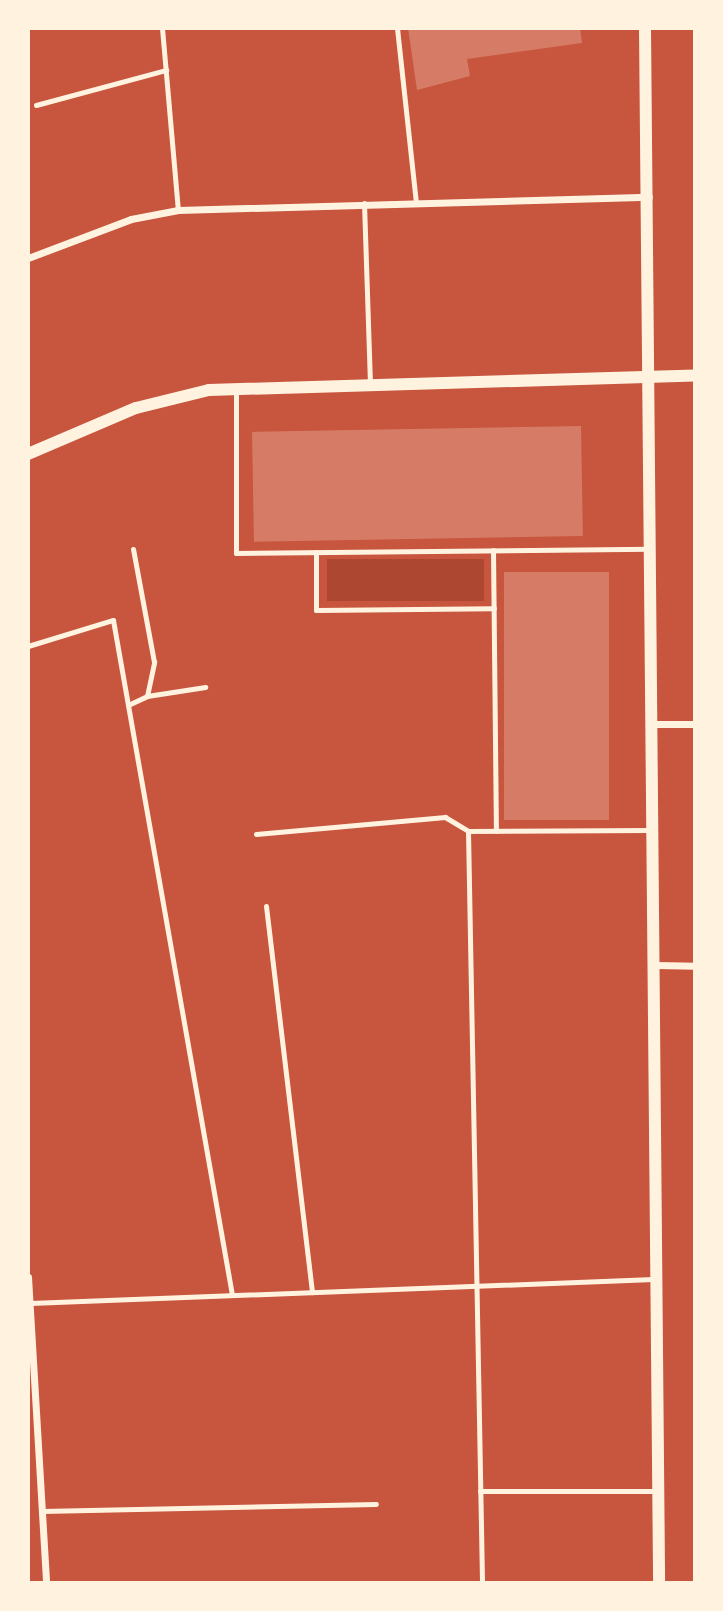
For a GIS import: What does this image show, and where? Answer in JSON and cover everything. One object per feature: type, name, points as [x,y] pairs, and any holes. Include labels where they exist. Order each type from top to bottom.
[{"type":"street","points":[[645,28],[653,376],[659,1583]]},
{"type":"street","points":[[28,258],[131,219],[178,210],[649,197]]},
{"type":"street","points":[[28,454],[159,400],[236,388],[695,376]]},
{"type":"street","points":[[655,723],[695,724]]},
{"type":"street","points":[[656,965],[695,966]]},
{"type":"street","points":[[28,1277],[47,1583]]},
{"type":"lane","points":[[162,28],[178,210]]},
{"type":"lane","points":[[397,28],[416,202]]},
{"type":"lane","points":[[36,105],[166,70]]},
{"type":"lane","points":[[364,203],[369,384]]},
{"type":"lane","points":[[236,388],[236,553],[653,548]]},
{"type":"lane","points":[[133,549],[154,662],[147,696]]},
{"type":"lane","points":[[493,550],[496,831]]},
{"type":"lane","points":[[316,552],[316,610],[494,608]]},
{"type":"lane","points":[[28,646],[113,620],[232,1295]]},
{"type":"lane","points":[[128,705],[147,696],[205,687]]},
{"type":"lane","points":[[256,834],[445,817],[468,831],[654,830]]},
{"type":"lane","points":[[468,831],[481,1583]]},
{"type":"lane","points":[[267,906],[312,1292]]},
{"type":"lane","points":[[29,1303],[657,1279]]},
{"type":"lane","points":[[480,1492],[658,1491]]},
{"type":"lane","points":[[42,1511],[376,1504]]},
{"type":"shaded area","points":[[327,559],[484,559],[484,601],[327,601]]},
{"type":"building","points":[[408,28],[580,28],[582,43],[467,59],[470,76],[417,90]]},
{"type":"building","points":[[581,426],[583,536],[254,542],[252,432]]},
{"type":"building","points":[[504,572],[609,572],[609,820],[504,820]]}]
